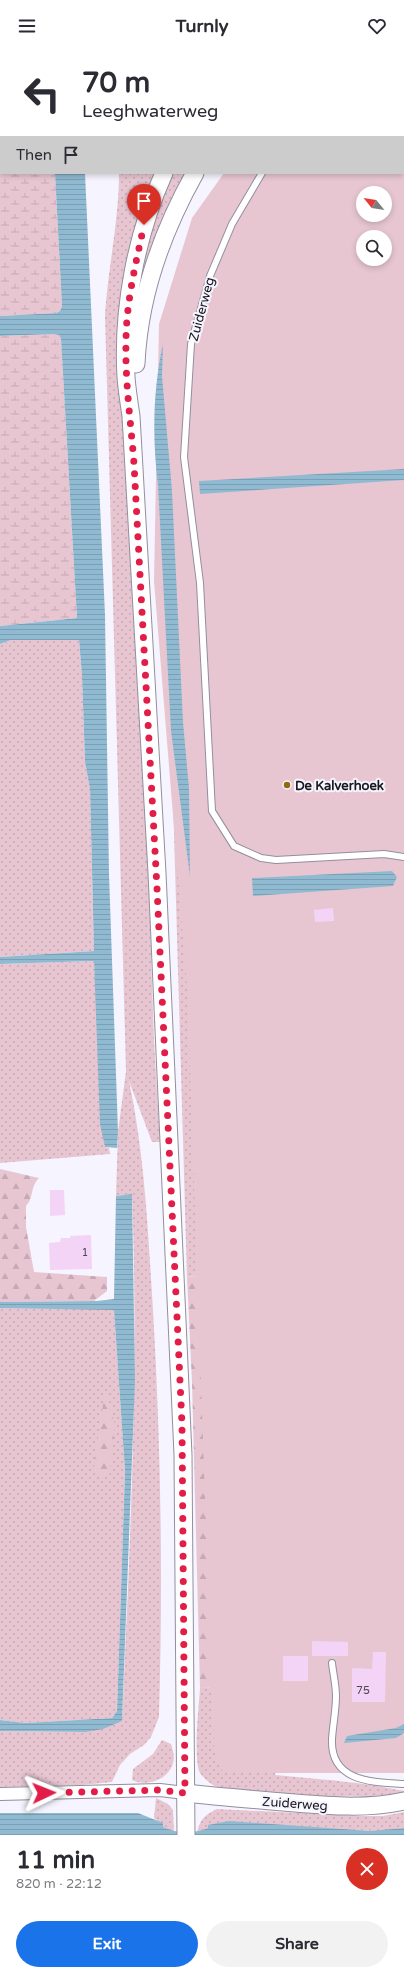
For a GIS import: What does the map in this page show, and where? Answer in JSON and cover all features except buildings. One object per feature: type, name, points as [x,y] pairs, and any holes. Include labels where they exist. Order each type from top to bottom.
[{"type":"main road","points":[[131,416],[140,325],[155,261],[178,204],[194,174]]},
{"type":"main road","points":[[162,175],[144,225],[128,307],[126,377],[131,416],[156,872],[181,1416],[186,1831]]},
{"type":"main road","name":"Zuiderweg","points":[[185,1793],[340,1806],[385,1805],[404,1801]]},
{"type":"street","points":[[0,1794],[160,1790],[185,1793]]},
{"type":"lane","name":"Zuiderweg","points":[[261,174],[232,224],[210,276],[191,344],[184,457],[200,583],[212,811],[234,846],[261,858],[276,860],[384,854],[404,857]]},
{"type":"lane","points":[[332,1663],[336,1695],[332,1740],[334,1753],[340,1769],[355,1778],[375,1782],[404,1784]]},
{"type":"green space","points":[[0,174],[55,174],[62,306],[60,311],[56,313],[0,316]]},
{"type":"green space","points":[[119,174],[155,174],[128,277],[154,1041],[160,1142],[152,1142],[129,1081],[139,1138],[145,1195],[156,1361],[161,1564],[159,1717],[151,1737],[144,1745],[130,1754],[120,1765],[112,1782],[81,1785],[0,1787],[0,1731],[86,1732],[122,1721],[133,1458],[135,1326],[132,1194],[116,1196],[118,1132],[126,1071],[105,315],[119,191]]},
{"type":"green space","points":[[169,174],[188,174],[132,307],[141,261]]},
{"type":"green space","name":"De Kalverhoek","points":[[223,174],[404,174],[404,1773],[223,1773],[214,1750],[187,988],[154,581],[159,324],[192,218]]},
{"type":"green space","points":[[59,335],[61,339],[77,618],[0,626],[0,336]]},
{"type":"green space","points":[[11,640],[79,640],[82,675],[85,762],[90,789],[94,951],[0,957],[0,644]]},
{"type":"green space","points":[[171,731],[404,869],[217,1274],[187,1277]]},
{"type":"green space","points":[[94,961],[105,1147],[109,1148],[110,1154],[0,1163],[0,964]]},
{"type":"green space","points":[[0,1169],[39,1178],[34,1185],[30,1199],[26,1206],[26,1227],[34,1272],[107,1277],[107,1291],[94,1301],[0,1302]]},
{"type":"green space","points":[[217,1274],[242,1687],[200,1688],[192,1382],[187,1277]]},
{"type":"green space","points":[[0,1308],[114,1309],[125,1471],[117,1711],[112,1718],[25,1723],[0,1720]]},
{"type":"green space","points":[[105,1391],[115,1425],[109,1478],[93,1473]]},
{"type":"green space","points":[[242,1687],[279,1750],[275,1775],[372,1785],[404,1791],[404,1793],[371,1796],[338,1796],[251,1793],[235,1792],[211,1784],[200,1773],[198,1766],[197,1744],[200,1688]]},
{"type":"green space","points":[[162,1740],[171,1744],[172,1746],[174,1758],[171,1769],[162,1778],[150,1782],[144,1783],[132,1780],[133,1769],[153,1754]]},
{"type":"green space","points":[[156,1798],[168,1804],[173,1810],[174,1832],[163,1827],[154,1818]]},
{"type":"green space","points":[[217,1809],[362,1816],[383,1816],[404,1812],[404,1828],[382,1831],[208,1828],[197,1833],[204,1818],[209,1813]]},
{"type":"water","points":[[55,174],[85,174],[105,615],[109,874],[118,1132],[117,1148],[105,1147],[100,1124],[94,961],[0,964],[0,957],[94,951],[90,789],[85,762],[82,675],[79,640],[11,640],[0,644],[0,626],[77,618],[61,339],[59,335],[54,334],[0,336],[0,316],[56,313],[60,311],[62,306]]},
{"type":"water","points":[[163,344],[162,376],[172,491],[183,722],[189,788],[190,876],[171,731],[154,432],[155,396]]},
{"type":"water","points":[[404,469],[404,480],[200,494],[199,481]]},
{"type":"water","points":[[392,871],[397,877],[393,886],[253,896],[252,878]]},
{"type":"water","points":[[132,1194],[135,1380],[122,1721],[103,1729],[86,1732],[0,1731],[0,1720],[25,1723],[112,1718],[117,1711],[125,1471],[114,1310],[0,1308],[0,1302],[97,1301],[114,1299],[116,1196]]},
{"type":"water","points":[[404,1724],[404,1733],[396,1738],[344,1743],[347,1736],[396,1728]]},
{"type":"water","points":[[0,1813],[138,1813],[163,1823],[163,1827],[180,1832],[202,1830],[208,1828],[208,1825],[229,1821],[370,1831],[404,1828],[404,1835],[0,1835]]},
{"type":"place","name":"De Kalverhoek","points":[[287,785]]},
{"type":"route","points":[[44,1793],[160,1790],[185,1793],[183,1455],[174,1222],[168,1126],[156,857],[134,464],[131,416],[126,377],[128,307],[135,264],[144,225]]}]
